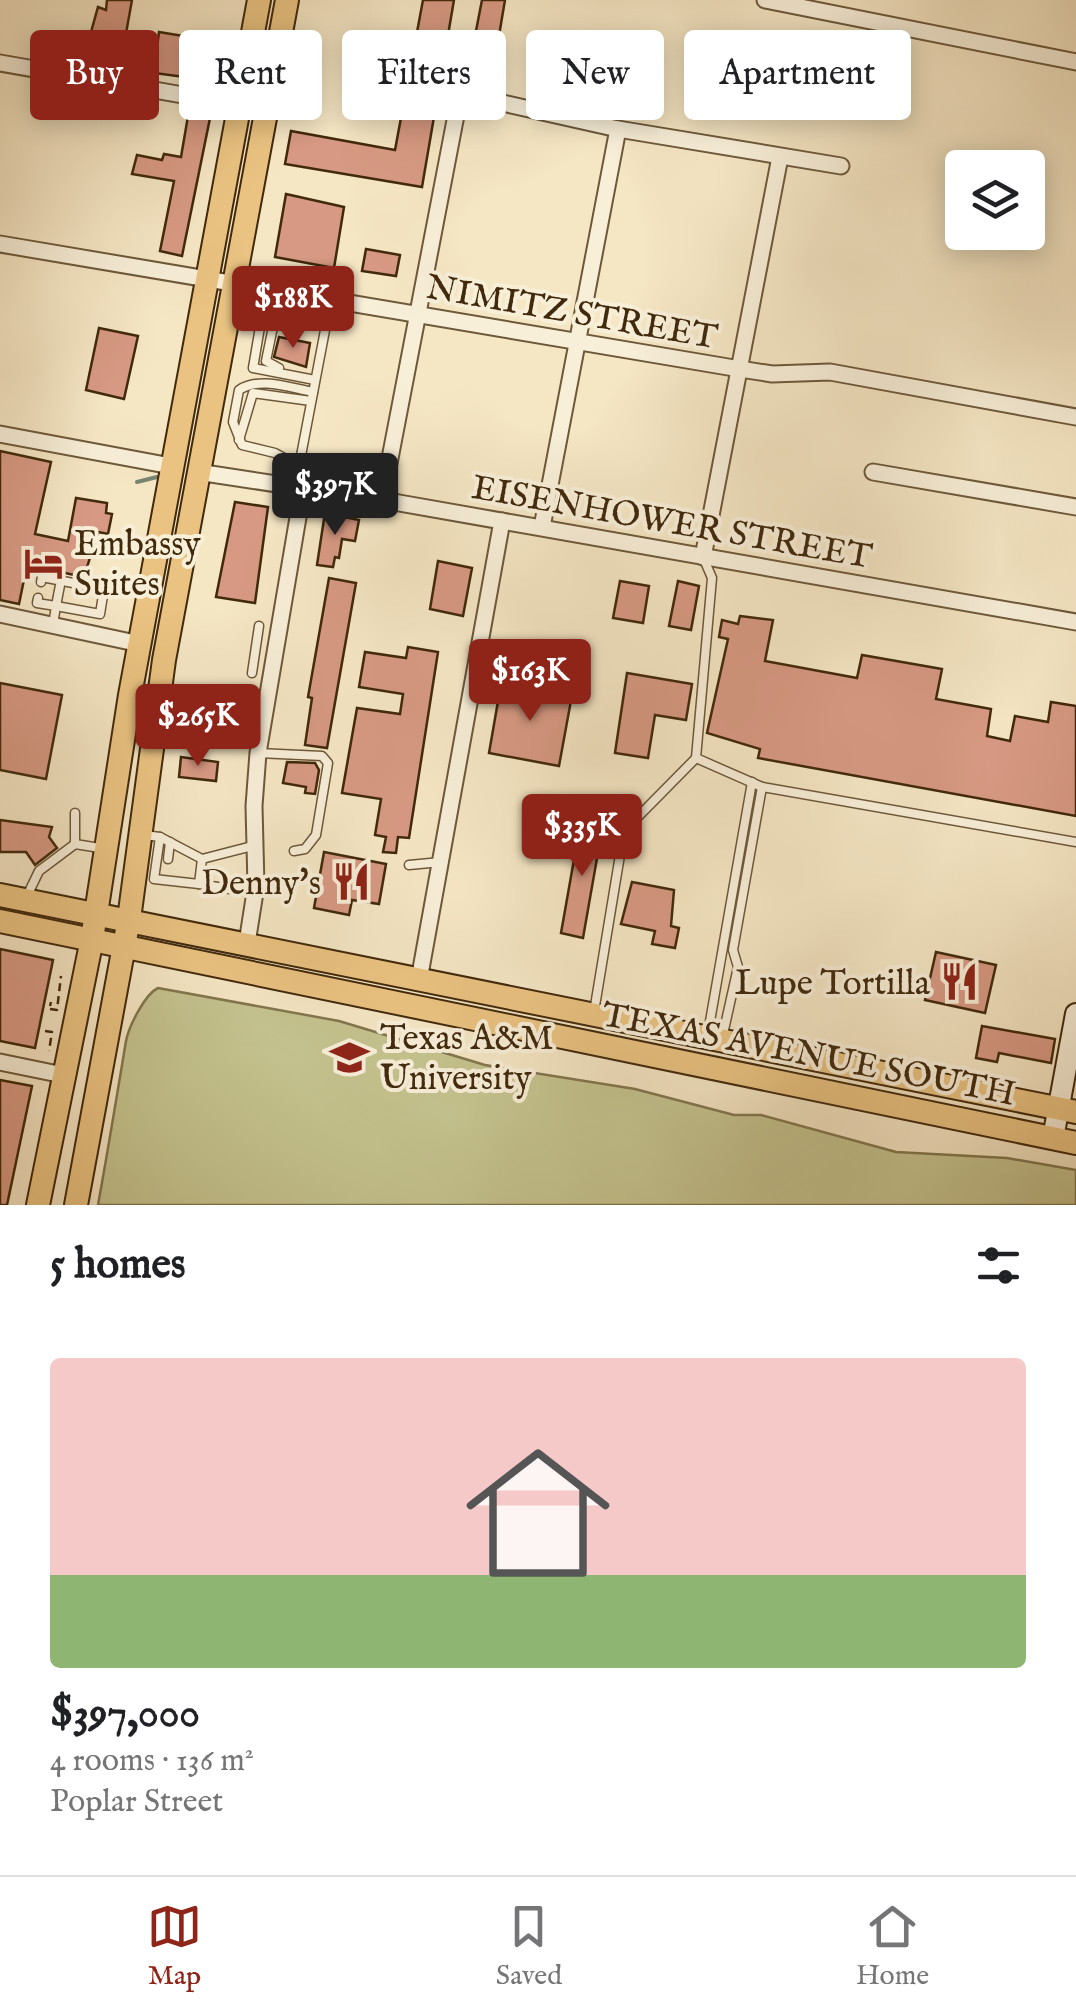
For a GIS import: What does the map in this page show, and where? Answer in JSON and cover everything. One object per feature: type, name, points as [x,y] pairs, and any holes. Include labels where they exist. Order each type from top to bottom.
[{"type":"main road","points":[[257,30],[258,0]]},
{"type":"main road","points":[[281,30],[287,0]]},
{"type":"main road","points":[[38,1205],[97,912],[171,466],[237,120]]},
{"type":"main road","points":[[76,1205],[123,948],[150,836],[164,660],[264,120]]},
{"type":"main road","name":"TEXAS AVENUE SOUTH","points":[[0,895],[1067,1110]]},
{"type":"main road","name":"TEXAS AVENUE SOUTH","points":[[0,921],[1064,1141]]},
{"type":"main road","points":[[108,1025],[126,983],[141,970],[197,964]]},
{"type":"main road","points":[[708,1068],[714,1038]]},
{"type":"street","points":[[765,0],[1076,62]]},
{"type":"street","points":[[0,62],[179,94]]},
{"type":"street","points":[[382,500],[456,110],[464,99],[476,98],[618,129],[841,166]]},
{"type":"street","points":[[542,528],[618,129]]},
{"type":"street","points":[[703,557],[780,156]]},
{"type":"street","name":"NIMITZ STREET","points":[[0,244],[578,343],[772,374],[830,372],[1076,417]]},
{"type":"street","points":[[0,434],[171,466]]},
{"type":"street","name":"EISENHOWER STREET","points":[[198,472],[382,500],[1076,622]]},
{"type":"street","points":[[873,472],[1076,507]]},
{"type":"street","points":[[247,943],[255,893],[258,753],[299,488]]},
{"type":"street","points":[[419,980],[502,521]]},
{"type":"street","points":[[0,614],[140,644]]},
{"type":"street","points":[[1064,1141],[1076,1014]]},
{"type":"street","points":[[0,1062],[63,1075]]},
{"type":"lane","points":[[299,488],[299,466],[326,325],[326,300]]},
{"type":"lane","points":[[315,378],[253,368],[262,315],[326,325]]},
{"type":"lane","points":[[276,317],[266,361],[270,366],[315,378]]},
{"type":"lane","points":[[299,466],[275,453],[248,448],[239,440],[253,393],[312,397]]},
{"type":"lane","points":[[593,1015],[624,831],[696,758],[712,578],[703,557]]},
{"type":"lane","points":[[38,598],[37,603],[100,614],[104,589],[42,576],[41,582]]},
{"type":"lane","points":[[53,625],[61,580]]},
{"type":"lane","points":[[252,673],[259,626]]},
{"type":"lane","points":[[258,753],[322,756],[328,763],[316,835],[305,849],[294,851]]},
{"type":"lane","points":[[696,758],[762,787],[1076,842]]},
{"type":"lane","points":[[752,782],[709,1028],[714,1038],[724,1030],[738,967],[733,950],[762,787]]},
{"type":"lane","points":[[75,812],[76,844]]},
{"type":"lane","points":[[255,893],[154,878],[150,836],[202,859],[256,845]]},
{"type":"lane","points":[[25,900],[28,886],[39,871],[76,844],[105,848]]},
{"type":"lane","points":[[172,859],[174,844]]},
{"type":"lane","points":[[199,884],[202,859]]},
{"type":"lane","points":[[408,865],[441,862]]},
{"type":"path","points":[[50,1006],[57,1010],[61,976]]},
{"type":"path","points":[[45,1031],[52,1032],[47,1051]]},
{"type":"shaded area","name":"Texas A&M University","points":[[158,988],[339,1021],[485,1065],[635,1089],[734,1115],[761,1115],[896,1152],[1007,1158],[1076,1170],[1076,1205],[98,1205],[128,1035],[143,1003]]},
{"type":"building","points":[[107,0],[132,0],[127,30],[92,30],[98,7],[106,10]]},
{"type":"building","points":[[423,0],[454,0],[449,30],[417,30]]},
{"type":"building","points":[[482,0],[505,0],[500,30],[476,30]]},
{"type":"building","points":[[159,32],[179,35],[179,76],[159,74]]},
{"type":"building","points":[[187,120],[210,120],[182,256],[160,251],[174,181],[132,174],[137,155],[162,160],[164,154],[181,157]]},
{"type":"building","points":[[401,120],[433,120],[422,187],[285,164],[291,131],[395,150]]},
{"type":"building","points":[[286,194],[344,207],[334,268],[275,257]]},
{"type":"building","points":[[366,249],[400,255],[396,276],[362,271]]},
{"type":"building","points":[[99,328],[138,336],[124,399],[86,390]]},
{"type":"building","points":[[279,337],[310,343],[306,367],[274,357]]},
{"type":"building","points":[[0,451],[51,462],[35,534],[68,541],[76,498],[107,503],[106,513],[112,514],[108,534],[98,532],[84,577],[27,565],[19,604],[0,600]]},
{"type":"building","points":[[235,502],[268,507],[255,603],[216,597]]},
{"type":"building","points":[[329,514],[359,520],[355,541],[342,539],[333,567],[317,565],[324,519],[328,520]]},
{"type":"building","points":[[438,561],[472,568],[463,616],[430,609]]},
{"type":"building","points":[[329,578],[356,583],[327,748],[305,745],[312,698],[308,697]]},
{"type":"building","points":[[620,581],[649,586],[643,623],[613,618]]},
{"type":"building","points":[[678,581],[699,586],[691,630],[669,626]]},
{"type":"building","points":[[740,616],[773,620],[765,661],[857,678],[862,655],[942,669],[936,699],[991,709],[987,736],[1010,741],[1015,716],[1048,722],[1051,702],[1076,706],[1076,816],[758,758],[760,749],[707,733],[728,639],[719,637],[722,620],[738,624]]},
{"type":"building","points":[[408,647],[438,652],[409,838],[398,837],[396,853],[383,852],[386,837],[375,835],[381,799],[342,793],[357,708],[400,714],[403,694],[359,687],[365,652],[406,658]]},
{"type":"building","points":[[627,673],[692,684],[686,720],[655,715],[648,758],[615,753]]},
{"type":"building","points":[[0,683],[62,695],[46,779],[0,770]]},
{"type":"building","points":[[501,684],[572,695],[559,766],[489,753]]},
{"type":"building","points":[[199,690],[232,695],[226,732],[194,727]]},
{"type":"building","points":[[181,757],[218,762],[216,781],[179,777]]},
{"type":"building","points":[[287,762],[315,763],[319,770],[315,794],[305,793],[306,787],[283,783]]},
{"type":"building","points":[[0,820],[52,827],[49,837],[57,848],[35,865],[26,852],[0,852]]},
{"type":"building","points":[[581,820],[603,824],[583,938],[561,933]]},
{"type":"building","name":"Denny's","points":[[324,852],[386,864],[379,904],[352,900],[349,915],[314,908]]},
{"type":"building","points":[[632,882],[674,890],[671,926],[679,928],[675,948],[652,944],[655,931],[621,924]]},
{"type":"building","points":[[0,949],[53,960],[35,1048],[0,1041]]},
{"type":"building","name":"Lupe Tortilla","points":[[936,952],[996,965],[985,1013],[925,1000]]},
{"type":"building","points":[[982,1026],[1055,1039],[1051,1063],[999,1053],[997,1062],[976,1058]]},
{"type":"building","points":[[0,1080],[32,1086],[7,1205],[0,1205]]},
{"type":"waterway","points":[[137,482],[157,477]]},
{"type":"place","name":"Embassy Suites","points":[[44,563]]},
{"type":"place","name":"Denny's","points":[[351,882]]},
{"type":"place","name":"Lupe Tortilla","points":[[960,982]]},
{"type":"place","name":"Texas A&M University","points":[[350,1057]]}]
